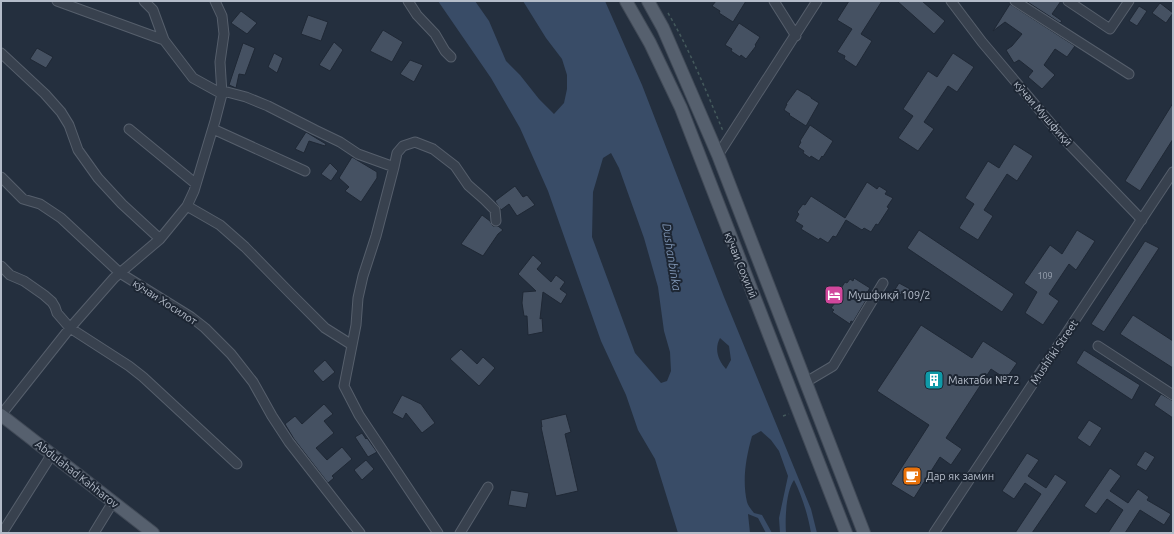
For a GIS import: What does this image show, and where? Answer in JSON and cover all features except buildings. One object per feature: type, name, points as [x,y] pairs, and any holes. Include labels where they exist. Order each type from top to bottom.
[{"type":"main road","name":"кӯчаи Соҳилӣ","points":[[626,1],[650,43],[681,108],[846,533]]},
{"type":"main road","name":"кӯчаи Соҳилӣ","points":[[648,1],[663,28],[718,155],[864,533]]},
{"type":"main road","name":"Abdulahad Kahharov","points":[[1,415],[154,533]]},
{"type":"street","points":[[56,1],[164,40]]},
{"type":"street","points":[[144,1],[153,10],[164,40],[193,78],[222,94],[227,92],[246,97],[268,106],[340,142],[358,154],[394,167]]},
{"type":"street","points":[[1,415],[70,328],[114,278],[160,239],[187,206],[196,184],[222,94],[220,62],[224,34],[222,16],[215,1]]},
{"type":"street","points":[[408,1],[417,15],[435,34],[445,51],[451,57]]},
{"type":"street","points":[[774,1],[796,36]]},
{"type":"street","points":[[718,155],[796,36],[817,1]]},
{"type":"street","name":"кӯчаи Мушфиқӣ","points":[[951,1],[982,42],[1065,140],[1142,220]]},
{"type":"street","points":[[1015,1],[1129,74]]},
{"type":"street","points":[[1068,1],[1110,29],[1129,1]]},
{"type":"street","points":[[1,53],[45,94],[61,112],[69,125],[78,150],[98,178],[122,204],[160,239]]},
{"type":"street","points":[[129,129],[196,184]]},
{"type":"street","points":[[213,129],[305,171]]},
{"type":"street","points":[[438,533],[359,415],[344,386],[356,325],[358,298],[363,276],[376,236],[397,153],[403,146],[415,142],[433,149],[454,166],[468,184],[495,210],[496,221]]},
{"type":"street","name":"Mushfiki Street","points":[[934,533],[1173,172]]},
{"type":"street","name":"кӯчаи Хосилот","points":[[1,177],[23,199],[40,204],[61,218],[120,273],[191,317],[205,328],[230,354],[253,382],[272,416],[289,442],[360,533]]},
{"type":"street","points":[[187,206],[220,225],[245,247],[325,328],[352,345]]},
{"type":"street","points":[[1,266],[10,275],[33,286],[44,295],[55,307],[57,313],[70,328],[129,366],[143,377],[237,464]]},
{"type":"street","points":[[806,382],[836,363],[883,283]]},
{"type":"street","points":[[1098,346],[1173,395]]},
{"type":"street","points":[[2,533],[52,454]]},
{"type":"street","points":[[460,533],[488,487]]},
{"type":"street","points":[[94,533],[113,502]]},
{"type":"path","points":[[665,8],[699,74],[727,141]]},
{"type":"water","name":"Dushanbinka","points":[[438,1],[475,1],[489,21],[506,61],[554,114],[564,103],[567,89],[567,75],[562,59],[546,38],[523,1],[605,1],[642,85],[724,297],[811,509],[817,533],[811,533],[800,492],[794,480],[789,491],[786,513],[786,533],[780,533],[779,518],[788,476],[779,451],[771,440],[761,431],[752,436],[746,461],[745,486],[747,502],[750,508],[754,513],[762,515],[772,533],[766,533],[758,518],[748,514],[750,533],[678,533],[655,459],[638,430],[626,395],[601,341],[548,191],[520,128],[491,78]],"holes":[[[611,153],[619,168],[644,238],[658,287],[664,331],[670,352],[671,371],[667,381],[661,383],[635,353],[592,237],[593,192],[603,158]],[[720,338],[729,346],[731,360],[726,369],[721,362],[717,350]]]},
{"type":"place","name":"Мушфиқӣ 109/2","points":[[834,295]]},
{"type":"place","name":"Мактаби №72","points":[[934,380]]},
{"type":"place","name":"Дар як замин","points":[[912,476]]}]
